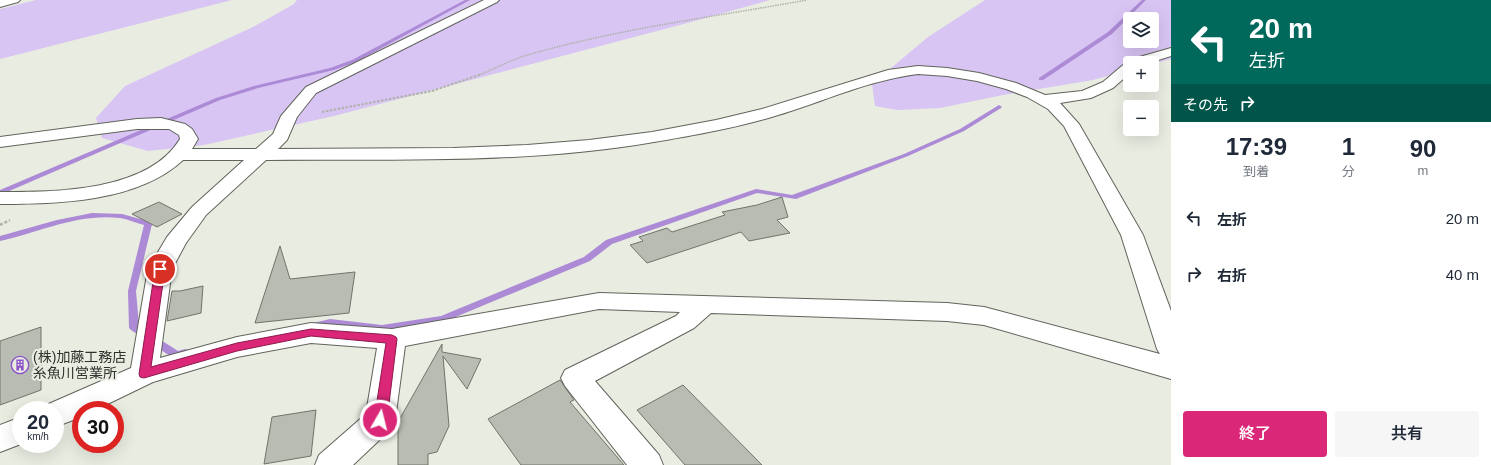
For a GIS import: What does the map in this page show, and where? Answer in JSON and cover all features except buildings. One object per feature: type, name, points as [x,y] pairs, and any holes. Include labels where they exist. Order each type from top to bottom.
[{"type":"street","points":[[0,4],[14,0]]},
{"type":"street","points":[[144,374],[160,269],[175,242],[199,211],[281,136],[290,116],[311,90],[493,0]]},
{"type":"street","points":[[1158,56],[1171,52]]},
{"type":"street","points":[[180,154],[453,153],[527,150],[597,144],[652,137],[716,125],[767,113],[893,73],[918,70],[947,72],[979,77],[1011,86],[1043,100],[1054,106],[1071,124],[1132,235],[1171,349]]},
{"type":"street","points":[[1043,100],[1085,95],[1108,85],[1123,72]]},
{"type":"street","points":[[0,142],[137,124],[175,126],[184,131],[189,139],[186,148],[167,165],[147,175],[118,186],[93,193],[61,197],[0,198]]},
{"type":"street","points":[[64,411],[144,374],[237,347],[311,332],[392,339],[599,301],[947,312],[984,316],[1171,368]]},
{"type":"street","points":[[647,465],[575,378],[685,322],[705,304]]},
{"type":"street","points":[[331,465],[380,420],[392,339]]},
{"type":"street","points":[[0,439],[12,434]]},
{"type":"path","points":[[290,116],[432,90],[492,70],[522,57],[565,45],[653,27],[807,0]]},
{"type":"shaded area","points":[[36,0],[232,0],[0,59],[0,9]]},
{"type":"shaded area","points":[[297,0],[770,0],[334,116],[204,145],[148,151],[102,138],[96,118],[125,86],[253,27],[294,4]]},
{"type":"shaded area","points":[[985,0],[1171,0],[1171,59],[1159,62],[1159,56],[1123,56],[1123,72],[1093,80],[1003,95],[940,108],[897,110],[875,106],[872,84],[928,37]]},
{"type":"waterway","points":[[0,193],[218,99],[256,87],[332,69],[354,61],[468,0]]},
{"type":"waterway","points":[[1041,79],[1110,33],[1144,0]]},
{"type":"waterway","points":[[312,326],[330,322],[382,328],[443,319],[587,259],[609,242],[756,191],[793,197],[906,155],[962,130],[999,107]]},
{"type":"waterway","points":[[0,239],[44,226],[76,218],[92,216],[122,216],[148,224],[132,291],[134,328],[177,355],[185,353]]},
{"type":"place","name":"(株)加藤工務店 糸魚川営業所","points":[[20,365]]},
{"type":"route","points":[[160,269],[144,374],[237,347],[311,332],[392,339],[380,420]]}]
